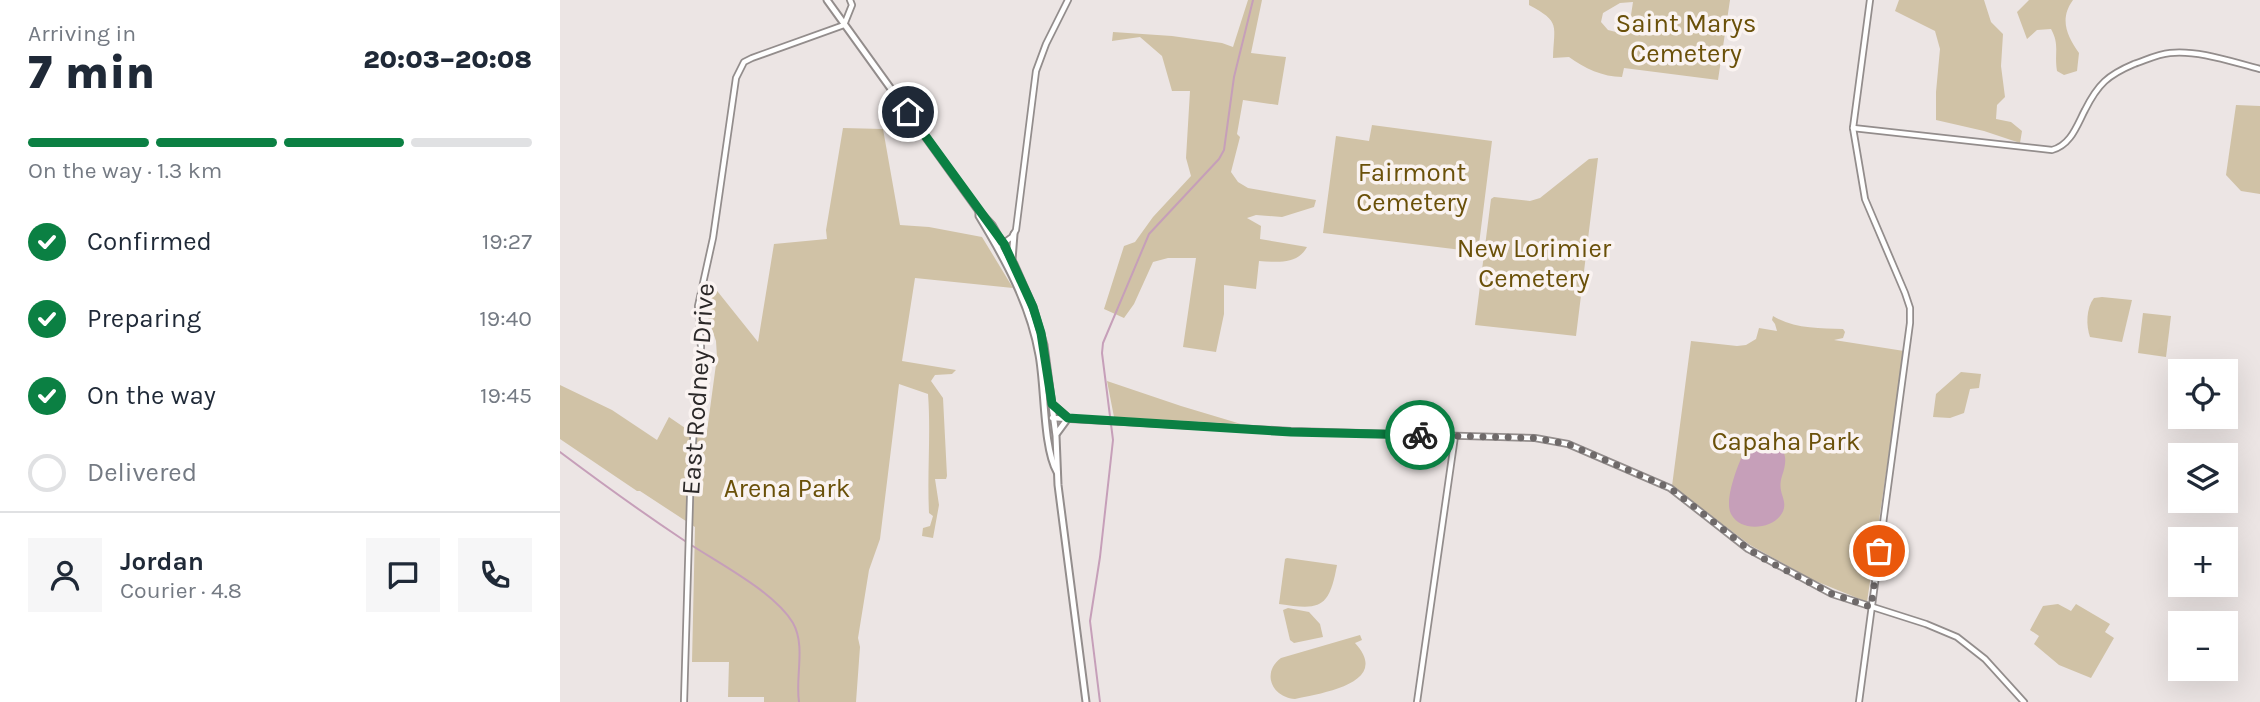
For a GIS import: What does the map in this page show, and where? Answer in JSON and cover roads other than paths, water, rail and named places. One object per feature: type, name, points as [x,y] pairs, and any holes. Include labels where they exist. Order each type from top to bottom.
[{"type":"main road","points":[[827,0],[1012,260],[1041,333],[1052,404],[1051,460],[1057,472]]},
{"type":"main road","points":[[1012,260],[1014,234]]},
{"type":"main road","points":[[1001,245],[1035,334],[1050,418],[1056,436],[1059,460],[1057,472],[1086,702]]},
{"type":"main road","points":[[1052,404],[1068,418],[1056,436]]},
{"type":"street","points":[[844,25],[851,12],[850,0]]},
{"type":"street","points":[[1001,245],[1014,234],[1036,71],[1068,0]]},
{"type":"street","points":[[1859,702],[1904,372],[1910,308],[1866,199],[1853,128],[1870,0]]},
{"type":"street","name":"East Rodney Drive","points":[[684,702],[691,465],[701,347],[698,306],[713,238],[736,78],[744,62],[752,58],[844,25]]},
{"type":"street","points":[[1853,128],[2052,150],[2060,148],[2068,141],[2091,97],[2103,81],[2148,59],[2171,53],[2196,54],[2260,69]]},
{"type":"street","points":[[1050,418],[1291,432],[1535,438],[1568,444],[1670,488],[1748,549],[1832,594],[1926,624],[1957,637],[1985,659],[2024,702]]},
{"type":"street","points":[[1417,702],[1455,436]]},
{"type":"waterway","points":[[1100,702],[1090,621],[1113,440],[1103,343],[1149,234],[1219,159],[1224,150],[1234,77],[1253,0]]},
{"type":"waterway","points":[[560,452],[651,518],[758,588],[784,611],[793,623],[799,642],[799,702]]},
{"type":"park label","name":"Saint Marys Cemetery","points":[[1686,38]]},
{"type":"park label","name":"Fairmont Cemetery","points":[[1412,187]]},
{"type":"park label","name":"New Lorimier Cemetery","points":[[1534,263]]},
{"type":"park label","name":"Capaha Park","points":[[1786,441]]},
{"type":"park label","name":"Arena Park","points":[[787,488]]}]
